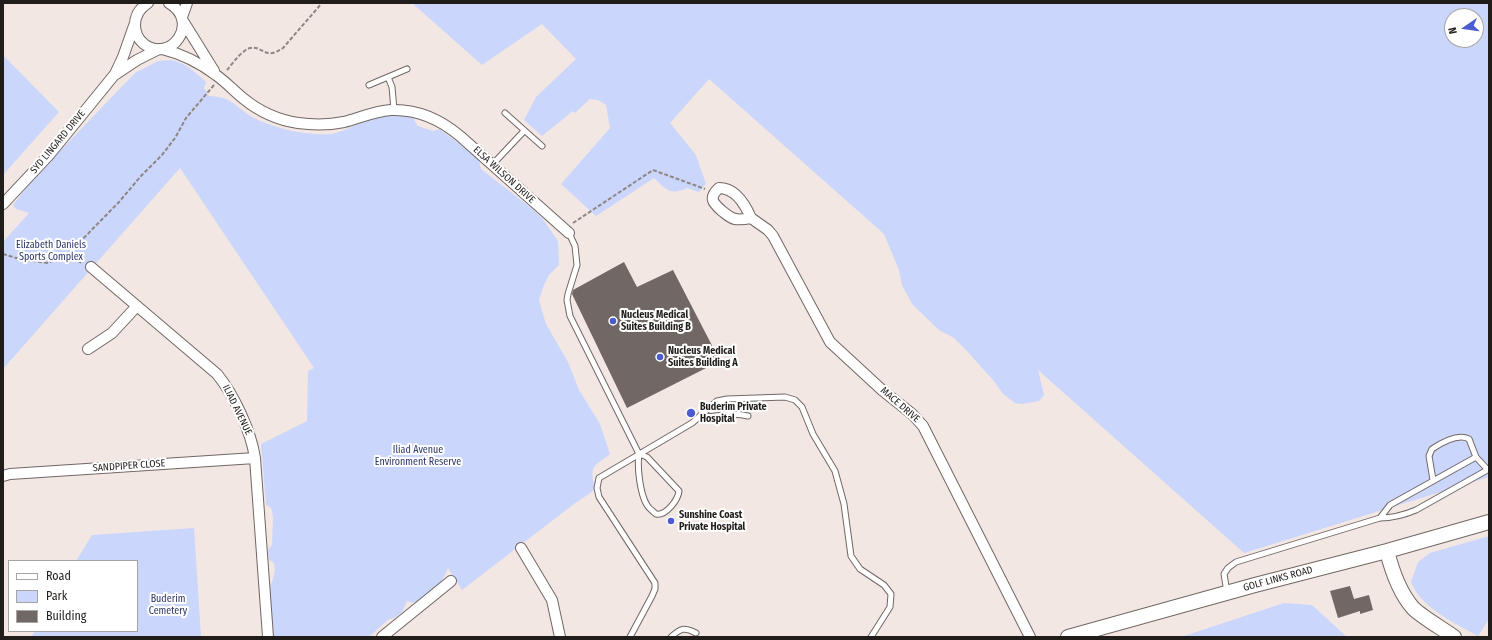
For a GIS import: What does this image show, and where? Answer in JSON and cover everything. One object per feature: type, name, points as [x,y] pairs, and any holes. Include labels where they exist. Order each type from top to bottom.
[{"type":"main road","name":"GOLF LINKS ROAD","points":[[1068,637],[1489,522]]},
{"type":"main road","points":[[1387,551],[1392,572],[1400,588],[1414,608],[1454,637]]},
{"type":"street","name":"SYD LINGARD DRIVE","points":[[3,204],[49,155],[112,78],[123,57],[139,11],[148,3]]},
{"type":"street","name":"ELSA WILSON DRIVE","points":[[170,3],[177,9],[218,77]]},
{"type":"street","points":[[182,19],[187,3]]},
{"type":"street","name":"SYD LINGARD DRIVE","points":[[112,78],[137,60],[172,45],[179,39],[182,30],[182,19]]},
{"type":"street","name":"ELSA WILSON DRIVE","points":[[135,24],[136,32],[143,43],[151,47],[186,56],[218,77],[257,108],[267,114],[288,121],[308,124],[331,124],[394,110],[410,111],[440,121],[460,136],[566,231]]},
{"type":"street","name":"MACE DRIVE","points":[[714,192],[719,188],[729,190],[742,201],[751,218],[768,230],[773,236],[830,342],[912,414],[923,426],[1030,637]]},
{"type":"street","points":[[714,192],[712,198],[714,203],[729,217],[740,220],[751,218]]},
{"type":"street","name":"ILIAD AVENUE","points":[[91,267],[206,363],[223,381],[248,430],[254,447],[268,637]]},
{"type":"street","points":[[88,349],[112,333],[138,306]]},
{"type":"street","name":"SANDPIPER CLOSE","points":[[3,476],[10,474],[255,458]]},
{"type":"street","points":[[521,548],[552,600],[560,637]]},
{"type":"street","points":[[382,637],[451,581]]},
{"type":"lane","points":[[369,85],[407,69]]},
{"type":"lane","points":[[388,77],[392,87],[394,110]]},
{"type":"lane","points":[[505,113],[542,146]]},
{"type":"lane","points":[[492,164],[524,131]]},
{"type":"lane","name":"ELSA WILSON DRIVE","points":[[566,231],[575,246],[577,265],[568,294],[570,316],[640,454],[647,457],[679,491],[677,498],[667,511],[661,515],[656,514],[648,507],[642,492],[638,462],[640,454]]},
{"type":"lane","points":[[630,637],[652,596],[655,589],[655,583],[601,500],[598,493],[597,482],[599,478],[699,418],[713,404],[722,400],[785,397],[792,398],[799,402],[805,412],[813,434],[837,475],[844,504],[851,556],[860,569],[884,585],[891,594],[890,607],[871,637]]},
{"type":"lane","points":[[699,418],[739,414],[748,416]]},
{"type":"lane","points":[[1227,593],[1224,574],[1228,568],[1236,562],[1380,518],[1398,517],[1416,510],[1488,469],[1476,457],[1469,439],[1464,436],[1432,449],[1430,456],[1433,480]]},
{"type":"lane","points":[[1380,518],[1390,505],[1476,457]]},
{"type":"lane","points":[[671,637],[679,630],[683,629],[696,633]]},
{"type":"path","points":[[3,254],[28,261],[48,263],[69,253],[162,155],[175,138],[186,118],[218,77],[240,55],[250,48],[257,48],[267,53],[278,51],[283,48],[322,3]]},
{"type":"path","points":[[566,231],[653,170],[714,192]]},
{"type":"path","points":[[69,253],[88,268],[91,267]]},
{"type":"green space","points":[[412,3],[1489,3],[1489,477],[1244,553],[1038,370],[1044,395],[1039,401],[1023,404],[1015,403],[1003,394],[993,380],[954,338],[939,330],[912,304],[902,285],[899,270],[884,234],[709,79],[670,123],[696,155],[706,184],[699,192],[687,188],[672,191],[665,188],[654,178],[596,216],[561,184],[610,128],[606,105],[598,100],[590,99],[575,113],[573,111],[542,136],[524,120],[536,97],[576,59],[542,24],[482,65]]},
{"type":"green space","points":[[3,55],[59,112],[3,175]]},
{"type":"green space","name":"Iliad Avenue Environment Reserve","points":[[158,61],[176,61],[194,71],[206,82],[204,88],[209,96],[228,100],[252,117],[267,124],[282,128],[314,134],[331,134],[343,131],[376,117],[391,114],[412,117],[418,126],[433,131],[439,129],[479,160],[481,169],[542,218],[558,241],[559,265],[549,275],[539,300],[546,324],[568,362],[579,390],[600,424],[610,454],[593,469],[593,491],[462,590],[448,568],[438,589],[423,599],[413,603],[407,601],[402,612],[396,617],[388,620],[369,637],[270,637],[272,612],[269,593],[275,568],[274,563],[269,560],[268,550],[272,545],[273,519],[272,510],[266,505],[261,444],[307,421],[308,371],[314,368],[180,168],[3,369],[3,242],[29,213],[16,209],[13,205],[32,180],[135,73]]},
{"type":"green space","name":"Buderim Cemetery","points":[[194,528],[201,637],[31,637],[34,632],[138,632],[138,560],[77,560],[92,535]]},
{"type":"green space","points":[[1489,536],[1489,619],[1478,636],[1430,607],[1422,599],[1411,582],[1418,562],[1430,553]]},
{"type":"green space","points":[[1284,603],[1312,605],[1347,637],[1181,637]]},
{"type":"building","points":[[624,262],[637,287],[673,270],[720,361],[627,408],[572,294],[573,290]]},
{"type":"building","points":[[1350,586],[1354,599],[1369,595],[1373,610],[1360,614],[1360,611],[1338,618],[1330,591]]},
{"type":"place","name":"Nucleus Medical Suites Building B","points":[[613,321]]},
{"type":"place","name":"Nucleus Medical Suites Building A","points":[[660,357]]},
{"type":"place","name":"Buderim Private Hospital","points":[[691,413]]},
{"type":"place","name":"Sunshine Coast Private Hospital","points":[[671,521]]},
{"type":"park label","name":"Elizabeth Daniels Sports Complex","points":[[51,250]]}]
